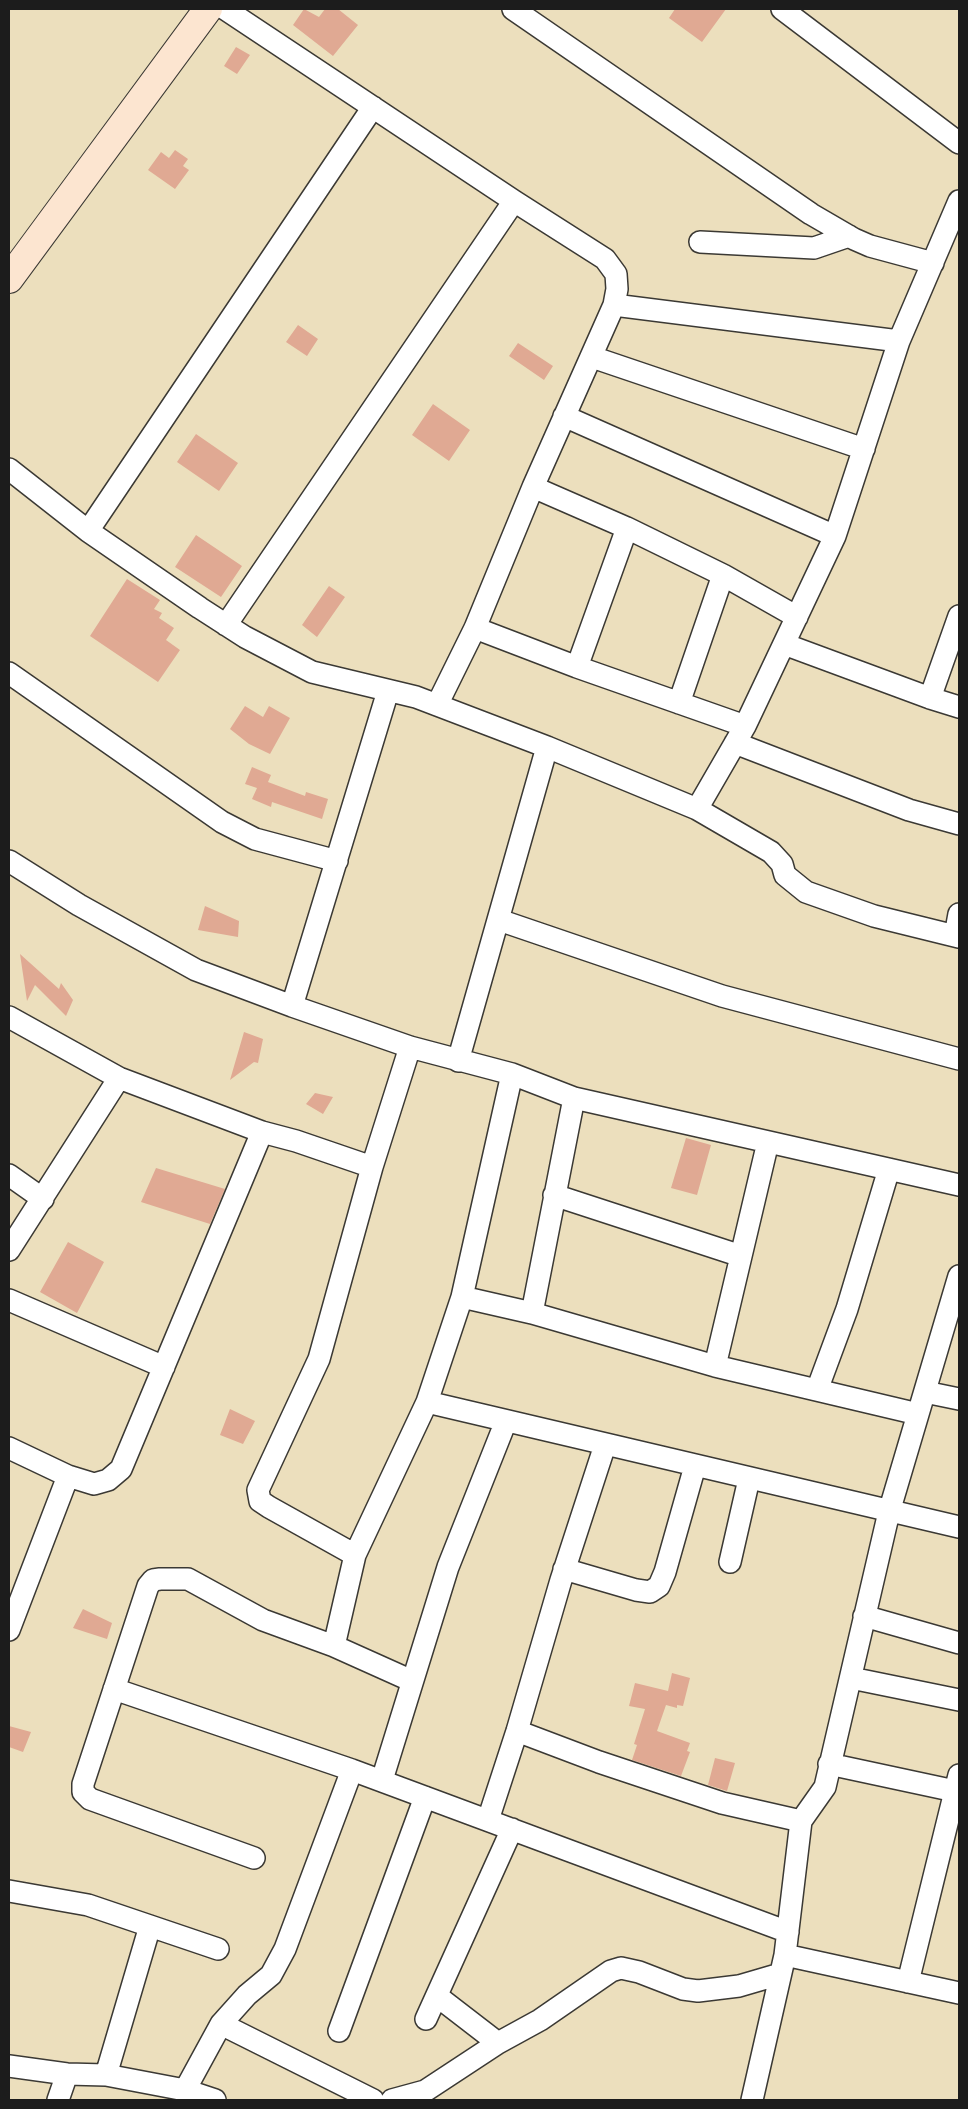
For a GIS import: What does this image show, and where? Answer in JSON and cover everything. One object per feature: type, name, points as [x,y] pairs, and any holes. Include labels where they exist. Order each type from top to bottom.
[{"type":"street","points":[[9,279],[208,9]]},
{"type":"street","points":[[225,9],[514,201],[605,259],[616,274],[617,289],[614,305],[592,358],[533,487],[475,628],[437,705]]},
{"type":"street","points":[[513,9],[755,177],[849,236],[870,246],[933,263]]},
{"type":"street","points":[[782,9],[959,143]]},
{"type":"street","points":[[88,531],[373,106]]},
{"type":"street","points":[[226,625],[514,201]]},
{"type":"street","points":[[698,809],[740,734],[834,536],[899,341],[959,201]]},
{"type":"street","points":[[700,242],[814,248],[849,236]]},
{"type":"street","points":[[614,305],[899,341]]},
{"type":"street","points":[[592,358],[864,448]]},
{"type":"street","points":[[564,416],[834,536]]},
{"type":"street","points":[[9,469],[88,531],[226,625],[312,672],[416,697],[547,747],[698,809],[771,852],[782,864],[785,875],[806,892],[874,916],[957,937],[959,914]]},
{"type":"street","points":[[533,487],[627,528],[723,575],[797,617]]},
{"type":"street","points":[[577,667],[627,528]]},
{"type":"street","points":[[679,703],[723,575]]},
{"type":"street","points":[[930,698],[959,616]]},
{"type":"street","points":[[475,628],[679,703],[740,734],[908,810],[959,824]]},
{"type":"street","points":[[784,644],[959,707]]},
{"type":"street","points":[[9,673],[222,822],[255,839],[337,862]]},
{"type":"street","points":[[292,1006],[388,691]]},
{"type":"street","points":[[458,1061],[547,747]]},
{"type":"street","points":[[9,861],[79,905],[196,970],[410,1047],[512,1074],[574,1098],[959,1184]]},
{"type":"street","points":[[499,920],[722,996],[959,1059]]},
{"type":"street","points":[[9,1017],[119,1078],[262,1132],[296,1141],[372,1167]]},
{"type":"street","points":[[355,1555],[260,1501],[258,1490],[319,1359],[372,1167],[410,1047]]},
{"type":"street","points":[[334,1646],[355,1555],[427,1402],[462,1297],[512,1074]]},
{"type":"street","points":[[9,1250],[119,1078]]},
{"type":"street","points":[[532,1313],[574,1098]]},
{"type":"street","points":[[9,1448],[68,1476],[94,1484],[108,1480],[121,1468],[262,1132]]},
{"type":"street","points":[[715,1366],[768,1142]]},
{"type":"street","points":[[817,1390],[847,1309],[889,1169]]},
{"type":"street","points":[[9,1175],[43,1199]]},
{"type":"street","points":[[554,1195],[741,1256]]},
{"type":"street","points":[[752,2100],[783,1964],[801,1821],[825,1787],[889,1512],[959,1276]]},
{"type":"street","points":[[462,1297],[532,1313],[715,1366],[918,1414]]},
{"type":"street","points":[[9,1300],[164,1367]]},
{"type":"street","points":[[925,1392],[959,1399]]},
{"type":"street","points":[[427,1402],[959,1527]]},
{"type":"street","points":[[382,1780],[448,1568],[506,1421]]},
{"type":"street","points":[[488,1820],[517,1731],[564,1569],[605,1445]]},
{"type":"street","points":[[564,1569],[636,1590],[650,1592],[659,1586],[665,1572],[695,1466]]},
{"type":"street","points":[[9,1630],[15,1590],[68,1476]]},
{"type":"street","points":[[730,1562],[749,1479]]},
{"type":"street","points":[[254,1858],[90,1799],[83,1792],[83,1784],[145,1592],[153,1580],[188,1579],[263,1620],[334,1646],[412,1681]]},
{"type":"street","points":[[864,1616],[959,1642]]},
{"type":"street","points":[[851,1678],[959,1700]]},
{"type":"street","points":[[114,1689],[382,1780],[788,1932]]},
{"type":"street","points":[[517,1731],[600,1762],[722,1803],[801,1821]]},
{"type":"street","points":[[829,1764],[957,1783],[908,1982]]},
{"type":"street","points":[[185,2090],[221,2024],[247,1995],[271,1975],[285,1949],[352,1770]]},
{"type":"street","points":[[339,2031],[426,1797]]},
{"type":"street","points":[[426,2019],[512,1829]]},
{"type":"street","points":[[9,1891],[88,1905],[218,1949]]},
{"type":"street","points":[[106,2075],[150,1926]]},
{"type":"street","points":[[392,2100],[425,2091],[498,2043],[540,2020],[611,1971],[621,1968],[639,1972],[683,1989],[698,1991],[739,1986],[783,1964],[908,1982],[959,1993]]},
{"type":"street","points":[[436,1996],[498,2043]]},
{"type":"street","points":[[221,2024],[373,2100]]},
{"type":"street","points":[[9,2066],[67,2074],[106,2075],[185,2090],[215,2100]]},
{"type":"street","points":[[58,2100],[67,2074]]},
{"type":"building","points":[[304,9],[319,17],[325,9],[338,9],[358,25],[333,56],[293,25]]},
{"type":"building","points":[[675,9],[726,9],[702,42],[669,18]]},
{"type":"building","points":[[236,47],[250,55],[237,74],[224,66]]},
{"type":"building","points":[[175,150],[188,159],[183,166],[189,170],[175,189],[148,170],[161,152],[169,158]]},
{"type":"building","points":[[298,325],[318,339],[307,356],[286,342]]},
{"type":"building","points":[[518,343],[553,366],[544,380],[509,356]]},
{"type":"building","points":[[433,404],[470,430],[449,461],[412,435]]},
{"type":"building","points":[[196,434],[238,463],[219,491],[177,462]]},
{"type":"building","points":[[196,535],[242,566],[221,597],[175,567]]},
{"type":"building","points":[[127,579],[160,600],[154,609],[162,613],[159,618],[174,628],[166,640],[180,650],[158,682],[90,636]]},
{"type":"building","points":[[329,586],[345,597],[317,637],[302,625]]},
{"type":"building","points":[[245,706],[263,717],[269,706],[290,718],[270,754],[249,744],[230,729]]},
{"type":"building","points":[[252,767],[271,775],[268,782],[305,796],[306,792],[328,799],[322,819],[272,802],[271,807],[252,799],[257,788],[245,784]]},
{"type":"building","points":[[205,906],[239,921],[238,937],[198,930]]},
{"type":"building","points":[[20,954],[59,989],[61,983],[73,1000],[66,1016],[35,985],[27,1001]]},
{"type":"building","points":[[244,1032],[263,1039],[258,1063],[254,1062],[230,1080]]},
{"type":"building","points":[[315,1093],[333,1097],[323,1114],[306,1104]]},
{"type":"building","points":[[686,1138],[711,1145],[697,1195],[671,1188]]},
{"type":"building","points":[[156,1168],[225,1189],[210,1224],[141,1202]]},
{"type":"building","points":[[68,1242],[104,1262],[77,1313],[40,1292]]},
{"type":"building","points":[[230,1409],[255,1421],[243,1444],[220,1435]]},
{"type":"building","points":[[83,1609],[112,1623],[107,1639],[73,1628]]},
{"type":"building","points":[[672,1673],[690,1678],[683,1706],[677,1705],[677,1708],[666,1705],[657,1731],[690,1743],[687,1751],[690,1752],[681,1776],[632,1760],[637,1745],[634,1744],[645,1709],[629,1706],[635,1683],[668,1691]]},
{"type":"building","points":[[9,1726],[31,1732],[23,1752],[9,1747]]},
{"type":"building","points":[[715,1758],[735,1763],[727,1791],[708,1785]]}]
